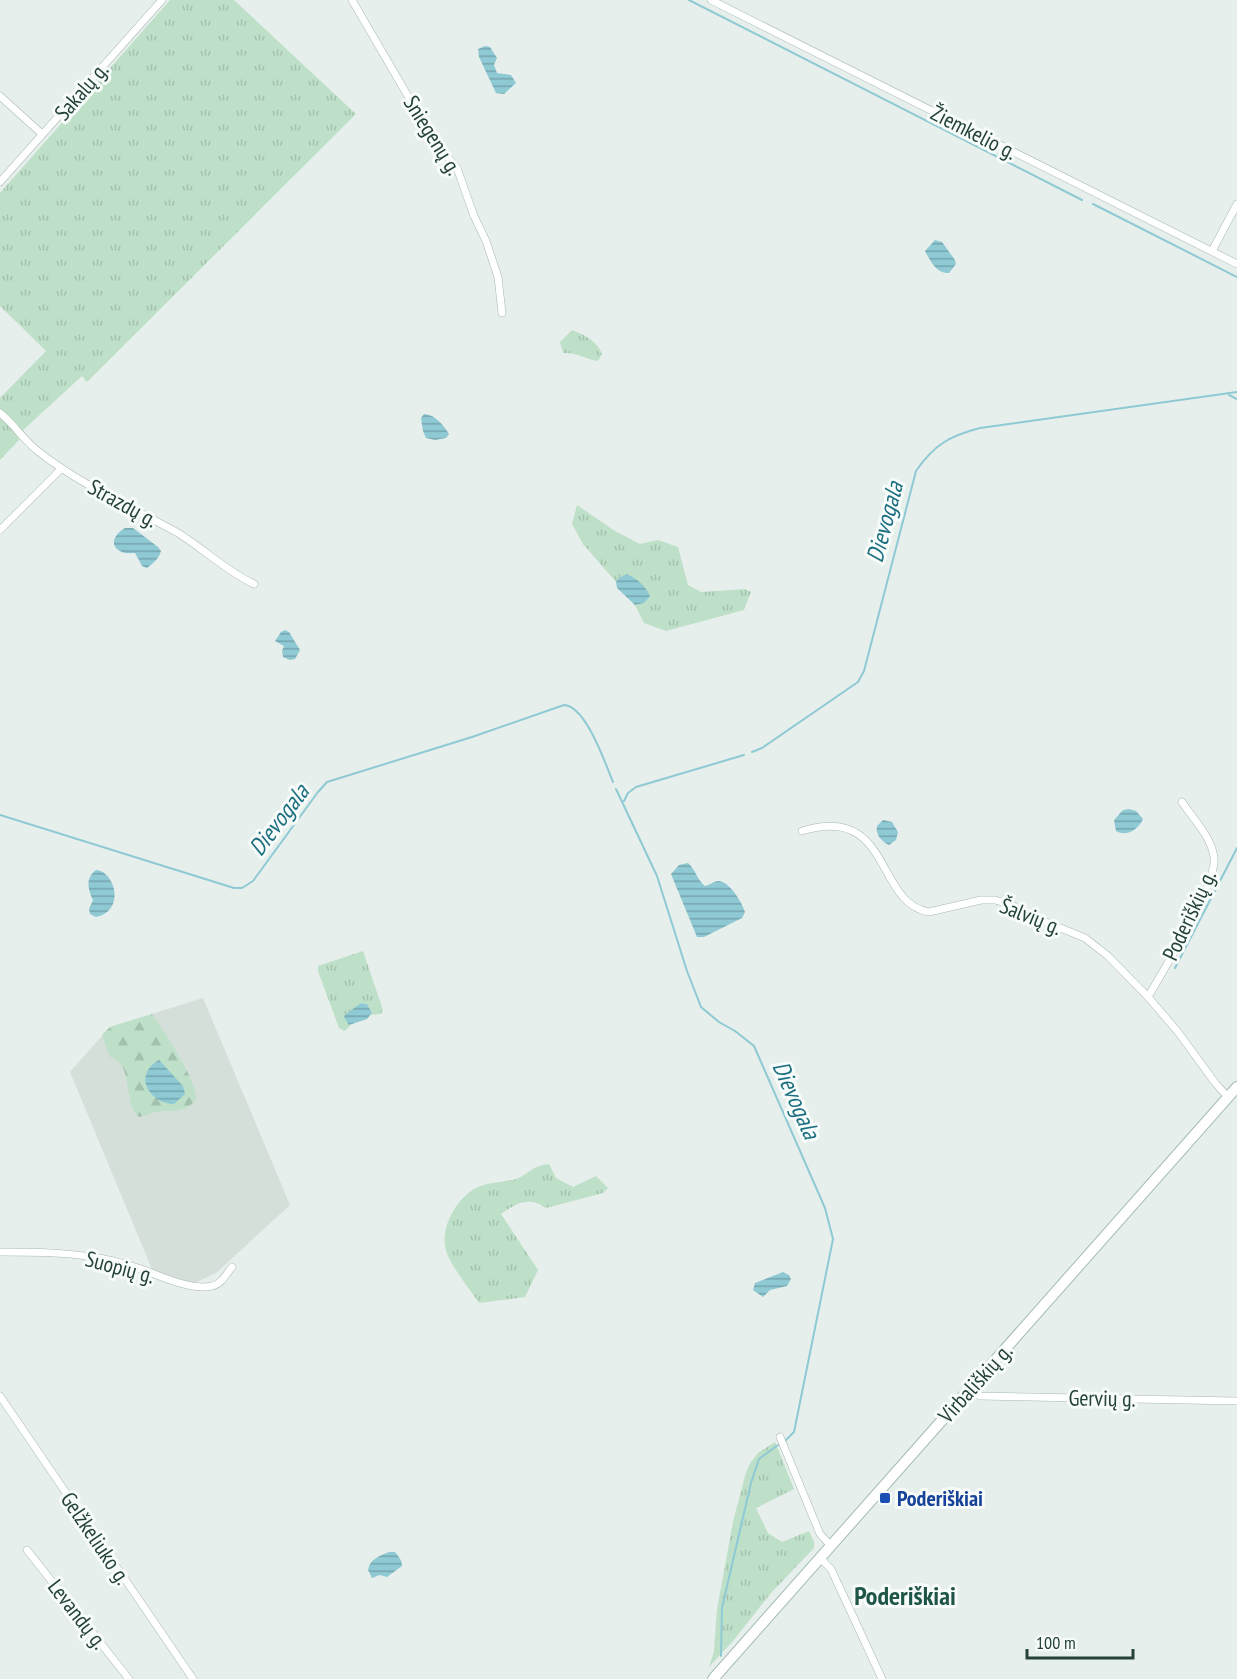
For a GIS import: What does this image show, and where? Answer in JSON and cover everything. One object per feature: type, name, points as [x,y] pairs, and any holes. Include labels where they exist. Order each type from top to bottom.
[{"type":"main road","name":"Virbališkių g.","points":[[713,1679],[1237,1087]]},
{"type":"street","name":"Sakalų g.","points":[[0,182],[162,0]]},
{"type":"street","name":"Sniegenų g.","points":[[352,0],[409,98],[445,154],[457,168],[498,277],[502,313]]},
{"type":"street","name":"Žiemkelio g.","points":[[711,0],[1237,264]]},
{"type":"street","points":[[0,96],[42,134]]},
{"type":"street","points":[[1212,251],[1236,207]]},
{"type":"street","name":"Strazdų g.","points":[[0,413],[13,423],[27,443],[61,469],[180,535],[254,584]]},
{"type":"street","points":[[0,530],[61,469]]},
{"type":"street","name":"Poderiškių g.","points":[[1148,998],[1191,920],[1213,873],[1214,858],[1210,842],[1182,802]]},
{"type":"street","name":"Šalvių g.","points":[[802,831],[816,826],[832,825],[845,827],[856,833],[874,850],[903,898],[920,911],[928,912],[981,900],[995,900],[1012,905],[1031,916],[1085,938],[1108,956],[1148,998],[1178,1032],[1215,1084],[1228,1097]]},
{"type":"street","name":"Suopių g.","points":[[0,1252],[49,1252],[93,1257],[139,1268],[174,1282],[203,1286],[213,1286],[220,1282],[232,1267]]},
{"type":"street","name":"Gervių g.","points":[[969,1389],[980,1396],[1237,1401]]},
{"type":"street","name":"Gelžkeliuko g.","points":[[0,1396],[193,1679]]},
{"type":"street","points":[[780,1437],[820,1534],[831,1546]]},
{"type":"street","name":"Levandų g.","points":[[27,1550],[129,1679]]},
{"type":"street","points":[[820,1558],[831,1569],[882,1679]]},
{"type":"shaded area","points":[[203,998],[290,1205],[216,1273],[192,1284],[154,1274],[70,1072],[110,1027]]},
{"type":"green space","points":[[170,0],[234,0],[356,114],[87,382],[82,376],[21,432],[13,420],[0,410],[0,398],[46,351],[0,306],[0,193]]},
{"type":"green space","points":[[572,330],[586,336],[597,345],[602,354],[598,361],[563,353],[560,342]]},
{"type":"green space","points":[[0,418],[15,431],[19,440],[0,460]]},
{"type":"green space","points":[[577,505],[615,531],[640,544],[658,540],[678,547],[688,585],[701,592],[745,589],[751,592],[744,610],[666,631],[644,623],[635,605],[644,603],[619,578],[616,582],[583,544],[572,524]]},
{"type":"green space","points":[[363,951],[383,1010],[381,1014],[370,1015],[372,1013],[367,1004],[361,1003],[349,1025],[351,1025],[345,1031],[339,1028],[318,966]]},
{"type":"green space","points":[[152,1014],[186,1068],[196,1100],[182,1110],[158,1112],[139,1117],[131,1103],[123,1067],[110,1057],[102,1035],[110,1027]]},
{"type":"green space","points":[[549,1164],[556,1178],[573,1187],[596,1176],[608,1188],[603,1193],[546,1208],[534,1202],[523,1202],[501,1214],[538,1270],[525,1297],[479,1303],[455,1268],[445,1247],[446,1229],[453,1212],[464,1197],[476,1188],[516,1179],[538,1167]]},
{"type":"green space","points":[[775,1442],[794,1489],[756,1508],[768,1533],[782,1542],[809,1531],[814,1548],[771,1593],[709,1667],[714,1651],[717,1609],[733,1522],[746,1472],[758,1453]]},
{"type":"water","points":[[485,46],[490,47],[497,58],[494,65],[497,73],[511,75],[516,83],[504,94],[496,93],[479,57],[478,49]]},
{"type":"water","points":[[935,240],[942,242],[955,260],[956,264],[949,273],[937,269],[925,251]]},
{"type":"water","points":[[424,414],[436,418],[442,424],[449,434],[446,438],[435,440],[426,438],[421,418]]},
{"type":"water","points":[[125,528],[133,528],[161,551],[156,560],[147,568],[142,566],[135,553],[122,552],[114,545],[116,536]]},
{"type":"water","points":[[627,574],[648,592],[650,596],[644,603],[635,605],[617,588],[616,582]]},
{"type":"water","points":[[285,630],[289,632],[300,650],[295,659],[290,660],[283,657],[284,646],[275,641]]},
{"type":"water","points":[[1123,810],[1136,811],[1143,819],[1135,829],[1128,833],[1120,833],[1116,831],[1114,820]]},
{"type":"water","points":[[883,820],[892,822],[898,832],[896,840],[889,845],[877,832],[877,826]]},
{"type":"water","points":[[688,863],[705,886],[718,881],[731,888],[745,912],[742,918],[704,937],[697,937],[671,874],[679,865]]},
{"type":"water","points":[[96,870],[108,877],[112,884],[114,900],[105,913],[96,917],[90,914],[89,909],[93,900],[88,884]]},
{"type":"water","points":[[361,1003],[367,1004],[372,1013],[367,1019],[349,1025],[345,1015]]},
{"type":"water","points":[[159,1060],[183,1086],[185,1094],[174,1104],[158,1099],[147,1088],[146,1074]]},
{"type":"water","points":[[783,1272],[791,1279],[787,1286],[770,1290],[763,1297],[753,1290],[755,1283]]},
{"type":"water","points":[[389,1552],[395,1552],[402,1566],[387,1577],[380,1575],[372,1578],[368,1570],[371,1563]]},
{"type":"waterway","points":[[689,0],[1082,200]]},
{"type":"waterway","points":[[1093,204],[1237,277]]},
{"type":"waterway","name":"Dievogala","points":[[752,752],[762,748],[858,682],[864,671],[916,471],[936,448],[959,434],[980,428],[1237,392]]},
{"type":"waterway","points":[[1229,395],[1237,399]]},
{"type":"waterway","name":"Dievogala","points":[[0,815],[234,888],[242,888],[253,881],[327,782],[472,737],[564,705],[572,708],[587,725],[613,782]]},
{"type":"waterway","name":"Dievogala","points":[[624,801],[628,793],[636,787],[744,755]]},
{"type":"waterway","name":"Dievogala","points":[[616,789],[657,876],[687,971],[701,1007],[754,1046],[825,1208],[833,1239],[794,1432],[786,1440]]},
{"type":"waterway","points":[[1175,968],[1237,848]]},
{"type":"waterway","name":"Dievogala","points":[[721,1656],[722,1608],[751,1483],[759,1459],[778,1445]]},
{"type":"place","name":"Poderiškiai","points":[[885,1498]]},
{"type":"district","name":"Poderiškiai","points":[[905,1596]]}]
